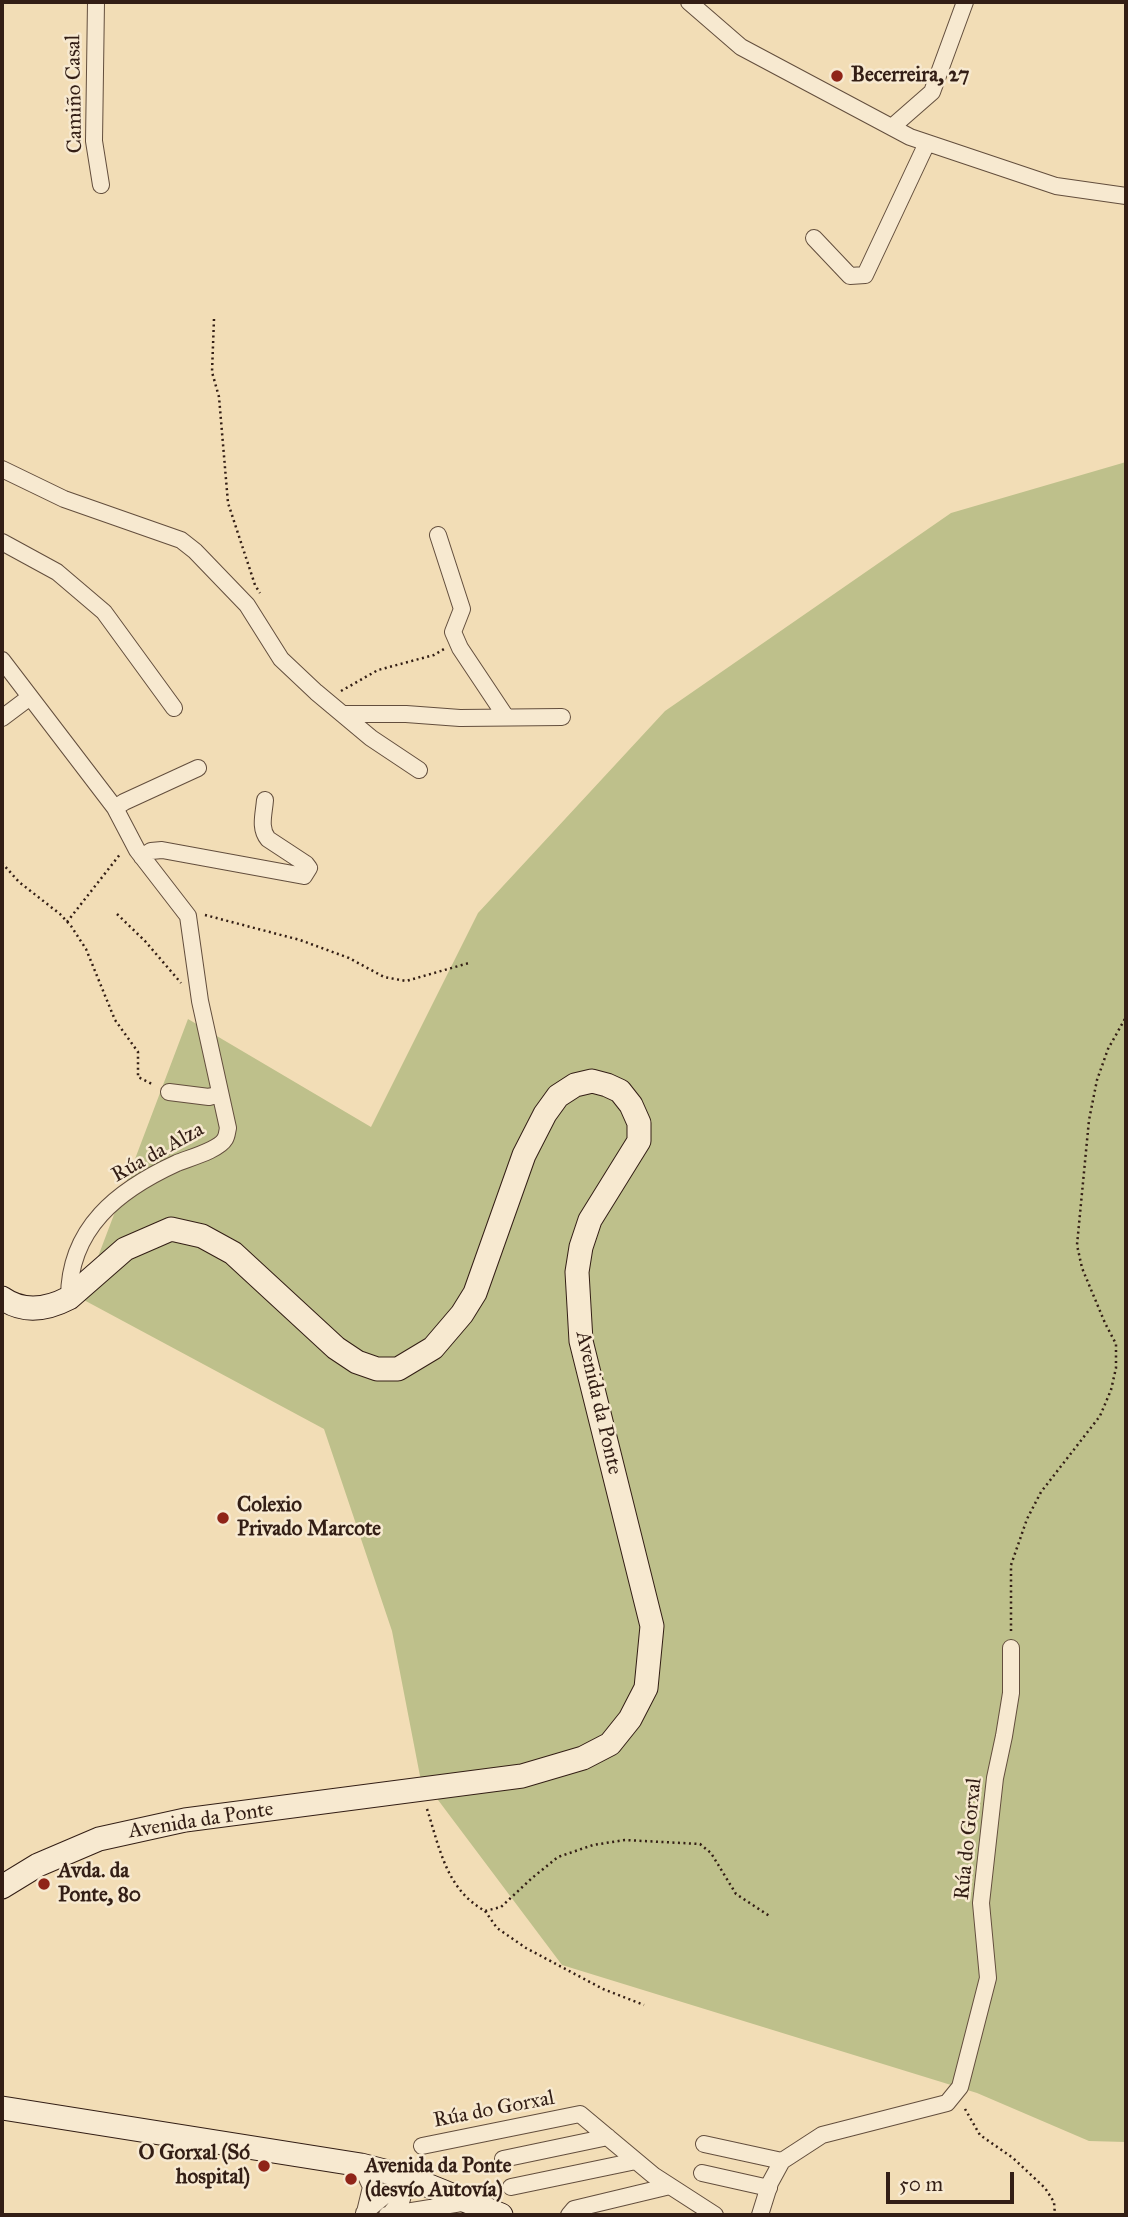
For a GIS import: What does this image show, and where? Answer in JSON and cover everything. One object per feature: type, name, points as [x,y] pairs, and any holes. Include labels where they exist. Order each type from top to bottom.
[{"type":"street","name":"Camiño Casal","points":[[96,2],[94,141],[101,185]]},
{"type":"street","points":[[689,2],[741,47],[910,137],[1056,186],[1126,196]]},
{"type":"street","points":[[892,127],[932,92],[965,2]]},
{"type":"street","points":[[814,238],[850,276],[865,275],[927,143]]},
{"type":"street","points":[[2,469],[64,499],[181,540],[247,605],[281,659],[371,738],[419,770]]},
{"type":"street","points":[[438,535],[462,609],[453,632],[506,717]]},
{"type":"street","points":[[2,542],[57,572],[104,612],[174,708]]},
{"type":"street","name":"Rúa da Alza","points":[[2,660],[115,808],[142,857],[188,916],[199,993],[228,1128],[225,1140],[214,1148],[175,1164],[136,1185],[102,1211],[82,1240],[69,1278],[69,1298]]},
{"type":"street","points":[[2,718],[30,697]]},
{"type":"street","points":[[343,715],[562,716]]},
{"type":"street","points":[[115,808],[198,768]]},
{"type":"street","points":[[142,857],[151,851],[162,850],[304,876],[309,868],[306,864],[264,834],[262,827],[265,800]]},
{"type":"street","name":"Avenida da Ponte","points":[[2,1298],[25,1309],[50,1306],[69,1298],[125,1249],[171,1229],[202,1236],[233,1253],[336,1348],[357,1362],[377,1370],[398,1369],[433,1348],[463,1314],[475,1293],[524,1155],[545,1114],[558,1096],[575,1085],[592,1081],[607,1085],[620,1091],[631,1105],[639,1123],[639,1141],[590,1220],[581,1247],[577,1272],[581,1341],[652,1626],[646,1688],[630,1719],[610,1744],[583,1758],[522,1776],[185,1820],[99,1839],[38,1865],[2,1887]]},
{"type":"street","points":[[169,1093],[209,1097],[220,1094]]},
{"type":"street","name":"Rúa do Gorxal","points":[[960,2087],[988,1978],[981,1903],[995,1778],[1011,1693],[1011,1648]]},
{"type":"street","points":[[760,2215],[782,2161],[822,2135],[947,2103],[960,2087]]},
{"type":"street","points":[[2,2108],[361,2165],[407,2176],[501,2215]]},
{"type":"street","name":"Rúa do Gorxal","points":[[422,2146],[580,2114],[636,2161],[715,2215]]},
{"type":"street","points":[[503,2159],[608,2137]]},
{"type":"street","points":[[704,2144],[782,2161]]},
{"type":"street","points":[[511,2187],[636,2161]]},
{"type":"street","points":[[361,2165],[371,2187],[362,2214]]},
{"type":"street","points":[[702,2173],[769,2188]]},
{"type":"street","points":[[362,2214],[407,2176]]},
{"type":"street","points":[[388,2215],[402,2199],[407,2176]]},
{"type":"street","points":[[569,2215],[574,2209],[670,2186]]},
{"type":"street","points":[[388,2215],[469,2201]]},
{"type":"path","points":[[214,319],[212,372],[219,397],[228,503],[262,596]]},
{"type":"path","points":[[327,701],[378,670],[434,655],[457,642]]},
{"type":"path","points":[[67,922],[131,840]]},
{"type":"path","points":[[2,863],[19,882],[67,922],[86,949],[116,1020],[138,1052],[138,1077],[169,1093]]},
{"type":"path","points":[[188,916],[200,913],[300,940],[349,958],[384,977],[406,981],[470,963]]},
{"type":"path","points":[[117,914],[145,941],[170,973],[185,987],[199,993]]},
{"type":"path","points":[[1011,1648],[1012,1565],[1027,1519],[1041,1492],[1100,1416],[1111,1390],[1116,1368],[1116,1344],[1082,1268],[1077,1245],[1094,1093],[1108,1049],[1126,1017]]},
{"type":"path","points":[[420,1789],[447,1870],[469,1901],[485,1911],[497,1928],[526,1948],[603,1989],[643,2005]]},
{"type":"path","points":[[485,1911],[501,1907],[558,1857],[593,1845],[625,1840],[700,1844],[711,1853],[736,1894],[771,1917]]},
{"type":"path","points":[[960,2087],[965,2111],[980,2135],[1013,2158],[1045,2188],[1054,2202],[1055,2215]]},
{"type":"green space","points":[[1126,462],[1126,2142],[1089,2141],[977,2093],[562,1965],[420,1776],[392,1631],[324,1429],[82,1299],[188,1019],[371,1127],[478,913],[665,711],[951,513]]},
{"type":"place","name":"Becerreira, 27","points":[[837,76]]},
{"type":"place","name":"Colexio Privado Marcote","points":[[223,1518]]},
{"type":"place","name":"Avda. da Ponte, 80","points":[[44,1884]]},
{"type":"place","name":"O Gorxal (Só hospital)","points":[[264,2166]]},
{"type":"place","name":"Avenida da Ponte (desvío Autovía)","points":[[351,2179]]}]
